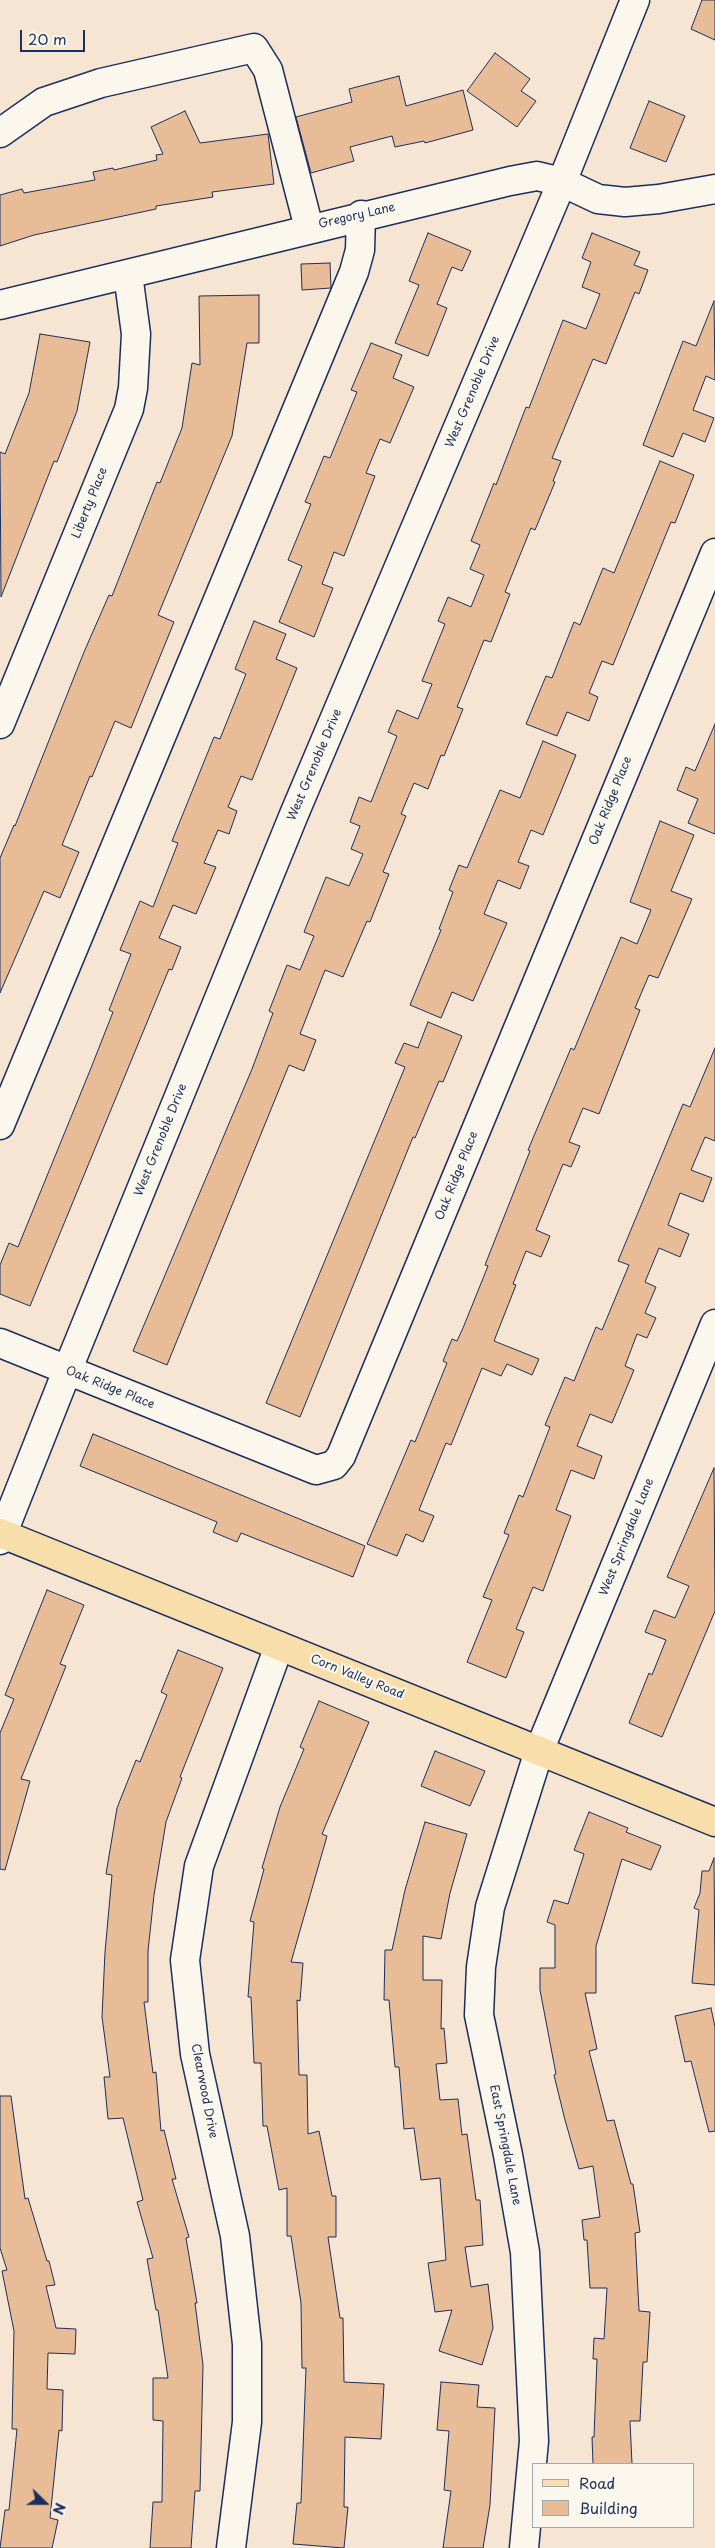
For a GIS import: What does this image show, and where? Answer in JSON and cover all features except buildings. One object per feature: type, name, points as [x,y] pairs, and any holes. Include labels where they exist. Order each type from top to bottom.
[{"type":"main road","name":"Corn Valley Road","points":[[1,1535],[715,1822]]},
{"type":"street","name":"West Grenoble Drive","points":[[1,1535],[295,812],[562,182],[635,0]]},
{"type":"street","points":[[0,133],[44,102],[101,83],[254,48],[268,70],[309,228]]},
{"type":"street","name":"Gregory Lane","points":[[0,305],[361,215],[537,176],[562,182],[598,199],[625,202],[659,199],[715,189]]},
{"type":"street","points":[[0,1125],[354,272],[360,250],[361,215]]},
{"type":"street","name":"Liberty Place","points":[[2,715],[129,409],[133,388],[136,334],[128,274]]},
{"type":"street","name":"Oak Ridge Place","points":[[0,1343],[316,1470],[334,1465],[341,1456],[715,553]]},
{"type":"street","name":"West Springdale Lane","points":[[539,1750],[715,1324]]},
{"type":"street","name":"Clearwood Drive","points":[[231,2548],[246,2422],[247,2344],[235,2236],[195,2054],[185,1960],[199,1866],[279,1646]]},
{"type":"street","name":"East Springdale Lane","points":[[524,2548],[534,2441],[524,2252],[508,2154],[479,2015],[481,1967],[490,1907],[539,1750]]}]
